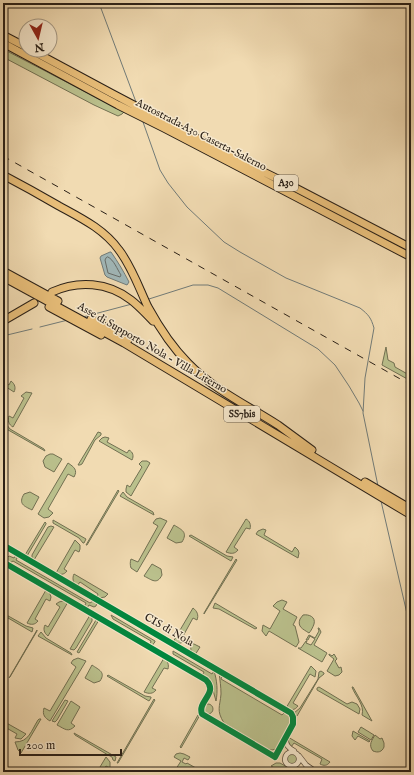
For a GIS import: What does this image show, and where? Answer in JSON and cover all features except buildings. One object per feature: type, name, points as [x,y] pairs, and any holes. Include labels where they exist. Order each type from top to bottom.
[{"type":"highway","points":[[3,35],[18,43]]},
{"type":"highway","name":"Autostrada A30 Caserta-Salerno","points":[[3,43],[118,105],[411,258]]},
{"type":"highway","name":"Autostrada A30 Caserta-Salerno","points":[[46,58],[411,248]]},
{"type":"highway","points":[[3,175],[87,221],[112,241],[129,265],[143,295],[145,308]]},
{"type":"highway","name":"Asse di Supporto Nola - Villa Literno","points":[[3,271],[64,310]]},
{"type":"highway","name":"Asse di Supporto Nola - Villa Literno","points":[[3,277],[124,343],[359,481],[400,506],[411,516]]},
{"type":"highway","points":[[3,281],[64,310],[93,326]]},
{"type":"highway","points":[[52,292],[75,285],[90,284],[99,285],[114,290],[131,299],[145,308],[176,351],[210,382],[237,401],[277,425],[312,450]]},
{"type":"highway","points":[[3,321],[34,304]]},
{"type":"highway","name":"Asse di Supporto Nola - Villa Literno","points":[[93,326],[312,450],[359,481]]},
{"type":"highway","name":"Asse di Supporto Nola - Villa Literno","points":[[400,506],[411,510]]},
{"type":"street","name":"CIS di Nola","points":[[3,545],[291,713],[293,717],[293,724],[275,757]]},
{"type":"street","points":[[3,562],[206,680],[210,688],[210,692],[201,707],[202,714],[300,772]]},
{"type":"street","points":[[286,737],[287,746],[297,754],[306,765],[316,772]]},
{"type":"street","points":[[265,750],[274,751],[279,748]]},
{"type":"street","points":[[290,751],[297,754],[299,760],[297,764],[292,766],[288,764],[284,758],[290,751]]},
{"type":"green space","points":[[3,49],[124,112],[118,116],[3,57]]},
{"type":"green space","points":[[386,347],[388,360],[394,363],[395,367],[411,376],[411,381],[382,365]]},
{"type":"green space","points":[[3,381],[9,385],[11,381],[12,382],[15,386],[14,392],[3,385]]},
{"type":"green space","points":[[26,392],[32,393],[13,427],[10,425],[8,419],[9,416],[13,418],[24,398],[21,396]]},
{"type":"green space","points":[[4,424],[44,449],[45,451],[3,427]]},
{"type":"green space","points":[[98,432],[101,433],[101,435],[95,440],[82,464],[78,465]]},
{"type":"green space","points":[[105,437],[109,438],[107,442],[127,453],[129,450],[133,454],[132,460],[99,441]]},
{"type":"green space","points":[[50,454],[62,459],[54,472],[45,467],[43,461],[46,456]]},
{"type":"green space","points":[[142,461],[147,461],[150,463],[131,496],[126,492],[127,485],[130,487],[142,467],[139,464]]},
{"type":"green space","points":[[68,463],[75,469],[75,475],[74,477],[68,474],[48,509],[53,513],[49,517],[44,518],[38,514]]},
{"type":"green space","points":[[118,490],[119,491],[86,545]]},
{"type":"green space","points":[[30,492],[39,497],[32,510],[24,506],[22,502],[22,497],[24,494]]},
{"type":"green space","points":[[123,492],[127,497],[153,512],[154,515],[120,496]]},
{"type":"green space","points":[[160,518],[167,521],[137,572],[131,568],[131,559],[138,562],[158,526],[153,523],[156,519]]},
{"type":"green space","points":[[246,519],[250,523],[250,529],[246,528],[234,547],[238,550],[233,553],[226,552]]},
{"type":"green space","points":[[53,520],[86,539],[84,543],[79,538],[53,523]]},
{"type":"green space","points":[[45,522],[46,524],[27,556],[25,555]]},
{"type":"green space","points":[[174,525],[182,530],[184,534],[184,539],[182,542],[176,543],[167,538]]},
{"type":"green space","points":[[48,527],[54,527],[34,560],[32,555]]},
{"type":"green space","points":[[263,529],[266,530],[264,535],[292,552],[295,547],[299,553],[298,558],[256,534],[258,531]]},
{"type":"green space","points":[[191,535],[227,556],[233,557],[231,561],[189,536]]},
{"type":"green space","points":[[75,540],[80,545],[79,552],[75,550],[64,569],[67,571],[65,573],[56,573]]},
{"type":"green space","points":[[16,555],[18,556],[16,560],[90,603],[95,601],[97,603],[96,606],[94,607],[89,605],[87,608],[84,607],[86,603],[13,561],[10,563],[7,561],[9,556],[14,558]]},
{"type":"green space","points":[[236,559],[237,560],[204,614],[204,613]]},
{"type":"green space","points":[[152,564],[161,569],[162,575],[156,581],[144,576]]},
{"type":"green space","points":[[74,574],[108,594],[105,597],[99,598],[97,597],[98,594],[80,582],[77,586],[73,580]]},
{"type":"green space","points":[[46,590],[50,594],[50,601],[46,599],[35,619],[38,621],[36,623],[27,623]]},
{"type":"green space","points":[[282,600],[287,602],[283,609],[297,617],[293,625],[295,626],[299,642],[296,647],[269,631],[266,636],[262,631],[263,625],[270,629],[280,611],[273,606]]},
{"type":"green space","points":[[63,601],[68,602],[48,636],[44,631],[45,625],[48,627],[60,607],[56,604]]},
{"type":"green space","points":[[215,603],[257,628],[255,629],[219,609],[213,608]]},
{"type":"green space","points":[[193,608],[196,610],[198,616],[197,620],[193,618],[182,638],[185,640],[184,641],[179,643],[173,642]]},
{"type":"green space","points":[[3,613],[26,626],[33,628],[32,632],[3,615]]},
{"type":"green space","points":[[90,615],[92,621],[76,648],[74,650],[70,649]]},
{"type":"green space","points":[[111,615],[155,642],[152,646],[150,645],[151,641],[113,619]]},
{"type":"green space","points":[[303,615],[308,615],[314,620],[314,625],[309,633],[301,628],[299,624]]},
{"type":"green space","points":[[96,620],[99,620],[79,653],[77,652]]},
{"type":"green space","points":[[318,628],[321,632],[314,645],[327,653],[322,662],[298,648],[301,648],[306,641],[306,643],[311,645],[315,639],[310,636],[308,640],[306,640],[309,635],[315,638],[319,631]]},
{"type":"green space","points":[[37,630],[37,631],[9,678]]},
{"type":"green space","points":[[41,632],[46,638],[72,655],[38,636]]},
{"type":"green space","points":[[192,643],[200,647],[195,655],[191,650]]},
{"type":"green space","points":[[173,651],[212,674],[214,671],[217,686],[216,701],[211,683],[202,676],[204,672],[173,654]]},
{"type":"green space","points":[[329,654],[332,656],[334,654],[337,659],[335,661],[339,668],[341,667],[342,672],[339,675],[335,676],[327,671],[334,659]]},
{"type":"green space","points":[[78,658],[86,661],[50,721],[44,716],[44,708],[50,711],[76,667],[71,663],[73,660]]},
{"type":"green space","points":[[164,658],[168,663],[168,669],[164,668],[152,688],[156,690],[151,693],[144,692]]},
{"type":"green space","points":[[92,665],[102,673],[102,678],[100,681],[94,683],[85,678]]},
{"type":"green space","points":[[311,666],[316,671],[315,677],[310,674],[293,703],[298,706],[293,710],[286,708]]},
{"type":"green space","points":[[321,671],[324,674],[319,678],[296,716],[294,713],[300,708],[318,679],[319,672]]},
{"type":"green space","points":[[219,673],[222,676],[221,679],[282,715],[285,712],[290,715],[291,723],[289,728],[276,749],[267,749],[224,723],[219,712],[221,686]]},
{"type":"green space","points":[[108,675],[151,698],[149,701],[107,676]]},
{"type":"green space","points":[[319,687],[347,704],[352,702],[357,704],[360,709],[359,714],[317,690]]},
{"type":"green space","points":[[352,687],[372,721],[362,715],[363,711],[361,704]]},
{"type":"green space","points":[[154,699],[155,700],[117,763]]},
{"type":"green space","points":[[65,700],[68,701],[57,720],[55,722],[52,721]]},
{"type":"green space","points":[[71,701],[80,707],[71,723],[75,726],[66,730],[57,725]]},
{"type":"green space","points":[[206,704],[210,704],[212,705],[212,713],[206,714],[203,711],[203,707]]},
{"type":"green space","points":[[200,715],[181,748],[180,747]]},
{"type":"green space","points":[[39,719],[41,719],[21,753],[15,742],[20,742],[27,738]]},
{"type":"green space","points":[[3,721],[26,734],[21,739],[15,738],[17,734],[3,726]]},
{"type":"green space","points":[[361,727],[374,735],[371,740],[358,732]]},
{"type":"green space","points":[[353,731],[370,741],[369,742],[358,736],[355,740],[352,736]]},
{"type":"green space","points":[[74,733],[116,757],[115,761],[112,757]]},
{"type":"green space","points":[[375,735],[380,739],[382,738],[384,743],[384,747],[380,752],[373,751],[371,747],[371,743]]},
{"type":"green space","points":[[288,737],[330,762],[327,765],[321,765],[322,759],[294,743],[291,747],[288,744]]},
{"type":"green space","points":[[180,753],[190,757],[188,760],[184,758],[182,762],[187,763],[203,772],[174,772],[181,761],[174,757],[176,754]]},
{"type":"green space","points":[[292,753],[296,755],[298,759],[296,763],[292,765],[288,763],[286,759],[288,755]]},
{"type":"green space","points":[[106,757],[110,762],[110,768],[106,766],[102,772],[97,772]]},
{"type":"green space","points":[[276,763],[280,763],[296,772],[282,772],[271,766]]},
{"type":"water","points":[[110,252],[127,278],[129,282],[127,285],[105,275],[100,258],[101,256]]},
{"type":"waterway","points":[[99,3],[136,102]]},
{"type":"waterway","points":[[143,122],[160,170],[168,183],[187,207],[224,242],[286,278],[360,308],[369,317],[374,328],[365,378],[363,413],[378,486]]},
{"type":"waterway","points":[[149,299],[193,285],[208,285],[218,288],[318,349],[335,365],[363,411]]},
{"type":"waterway","points":[[83,317],[132,304]]},
{"type":"waterway","points":[[40,327],[68,320]]},
{"type":"waterway","points":[[3,336],[32,329]]},
{"type":"waterway","points":[[381,501],[411,631]]},
{"type":"railway","points":[[3,156],[411,385]]},
{"type":"cycle path","points":[[3,545],[291,713],[293,717],[293,724],[275,757],[202,714],[202,705],[210,689],[206,680],[3,562]]}]
